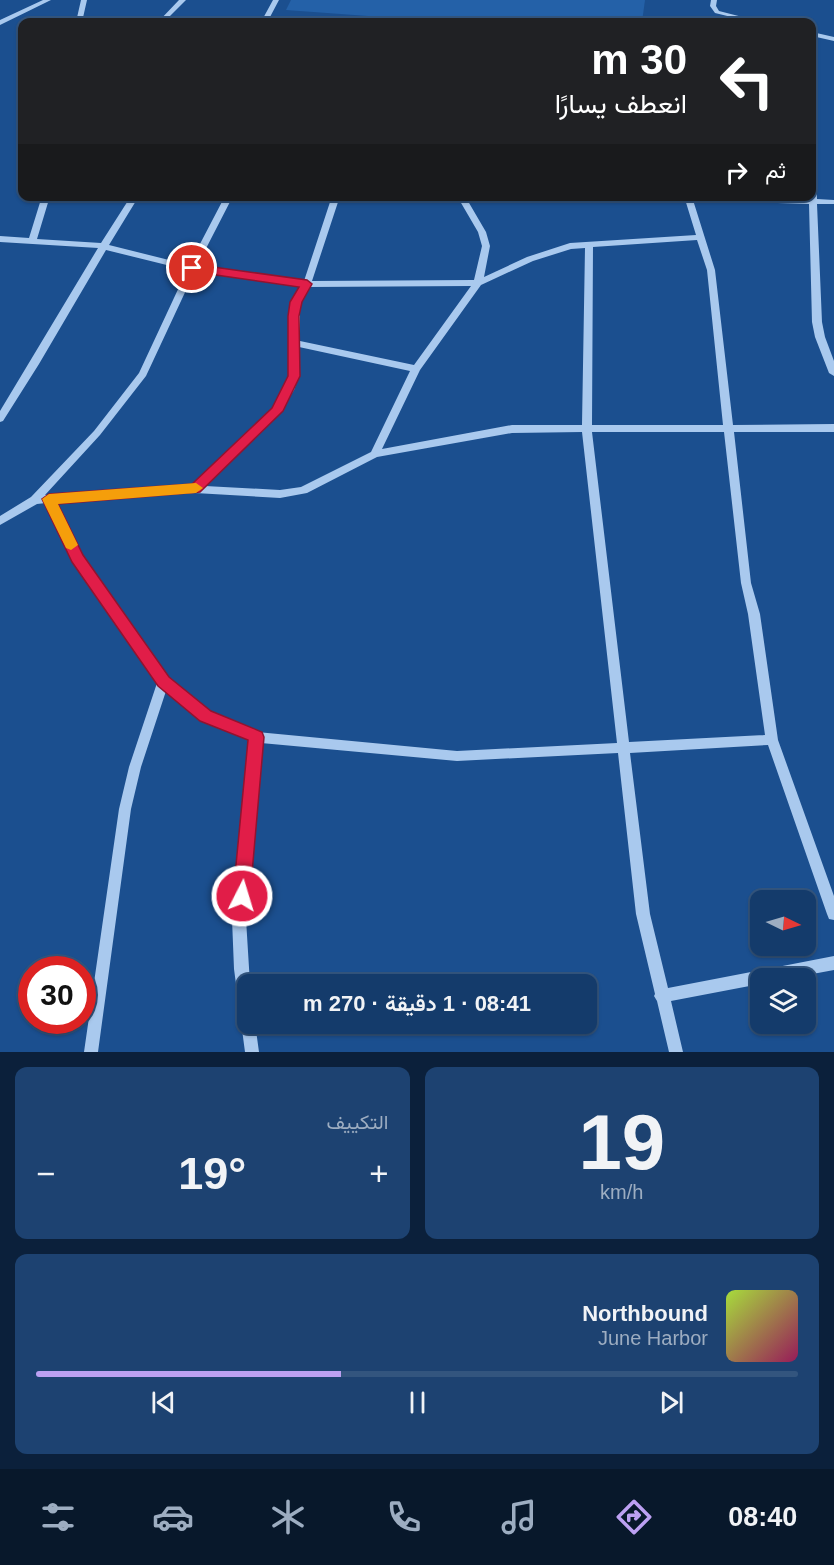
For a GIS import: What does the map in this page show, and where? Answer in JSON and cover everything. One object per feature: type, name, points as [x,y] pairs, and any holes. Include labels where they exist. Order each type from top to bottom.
[{"type":"street","points":[[0,22],[48,0]]},
{"type":"street","points":[[80,18],[84,0]]},
{"type":"street","points":[[165,18],[183,0]]},
{"type":"street","points":[[267,18],[276,0]]},
{"type":"street","points":[[714,0],[713,6],[717,12],[741,18]]},
{"type":"street","points":[[816,35],[834,39]]},
{"type":"street","points":[[816,200],[834,202]]},
{"type":"street","points":[[32,241],[44,201]]},
{"type":"street","points":[[0,419],[38,363],[102,246],[132,201]]},
{"type":"street","points":[[0,520],[35,500],[97,433],[143,374],[192,268],[226,201]]},
{"type":"street","points":[[195,489],[277,411],[294,376],[296,302],[307,284],[334,201]]},
{"type":"street","points":[[375,454],[416,369],[478,283],[486,246],[482,232],[464,201]]},
{"type":"street","points":[[689,201],[711,270],[746,583],[754,614],[772,741],[834,914]]},
{"type":"street","points":[[814,201],[817,322],[820,338],[834,373]]},
{"type":"street","points":[[0,239],[102,246],[192,268],[307,284],[478,283],[530,259],[570,246],[700,237]]},
{"type":"street","points":[[589,245],[587,430],[643,914],[676,1052]]},
{"type":"street","points":[[294,343],[416,369]]},
{"type":"street","points":[[35,500],[195,489],[280,494],[303,490],[375,454],[512,429],[543,427],[587,430],[727,426],[834,428]]},
{"type":"street","points":[[49,499],[77,558],[163,682],[205,716],[256,737],[457,756],[772,741]]},
{"type":"street","points":[[91,1052],[125,809],[135,767],[163,682]]},
{"type":"street","points":[[242,974],[240,919],[256,737]]},
{"type":"street","points":[[661,996],[834,963]]},
{"type":"street","points":[[250,1034],[252,1052]]},
{"type":"shaded area","points":[[291,0],[645,0],[643,18],[395,18],[286,10]]},
{"type":"slow traffic","points":[[71,545],[49,499],[196,488]]},
{"type":"route","points":[[192,268],[307,284],[296,302],[294,316],[294,376],[277,411],[195,489],[49,499],[77,558],[163,682],[205,716],[256,737],[242,896]]}]
